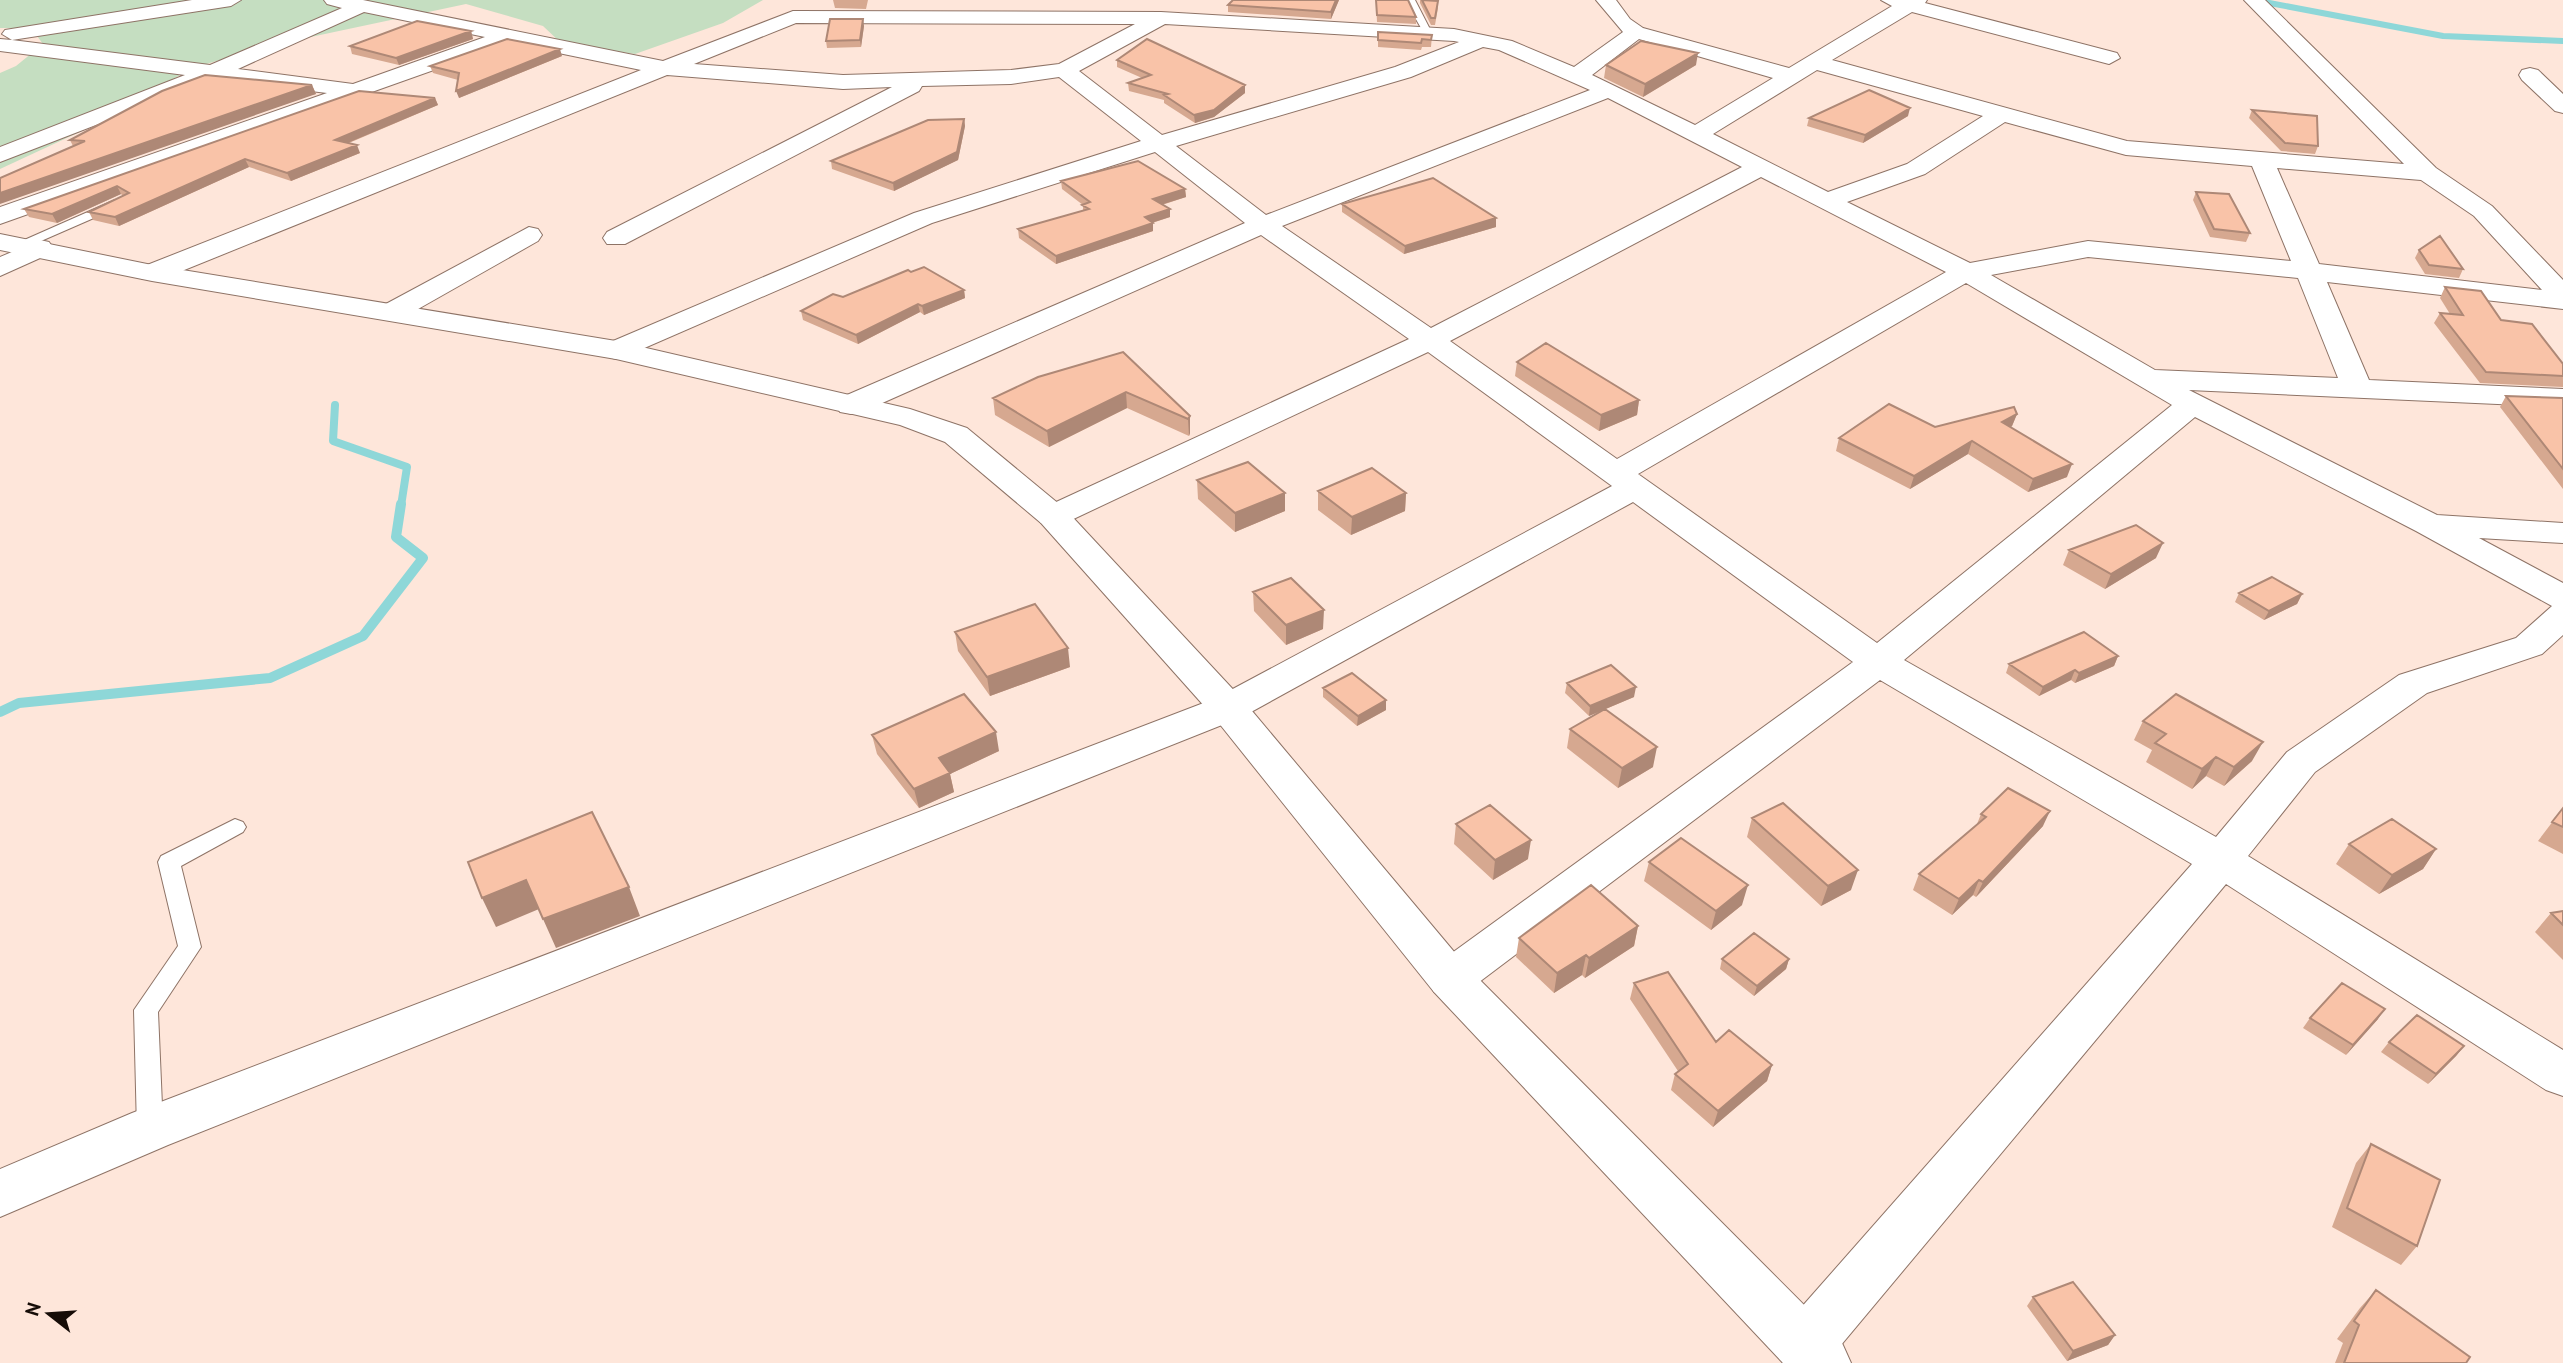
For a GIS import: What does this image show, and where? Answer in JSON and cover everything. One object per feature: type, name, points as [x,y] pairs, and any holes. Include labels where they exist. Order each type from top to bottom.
[{"type":"street","points":[[0,35],[231,0]]},
{"type":"street","points":[[334,0],[663,68],[774,79],[919,81],[1011,77],[1064,70],[1195,0]]},
{"type":"street","points":[[1606,0],[1623,23],[1636,32],[1792,76]]},
{"type":"street","points":[[2254,0],[2427,173],[2483,211],[2563,298]]},
{"type":"street","points":[[1694,135],[1792,76],[1905,2],[2109,58]]},
{"type":"street","points":[[0,155],[212,72],[362,6]]},
{"type":"street","points":[[774,79],[795,8]]},
{"type":"street","points":[[152,274],[663,68],[795,8],[1025,8],[1429,33],[1486,39],[1609,90],[1966,272],[2146,379],[2428,524],[2563,598]]},
{"type":"street","points":[[1011,77],[1025,8]]},
{"type":"street","points":[[1576,76],[1636,32]]},
{"type":"street","points":[[0,216],[509,36]]},
{"type":"street","points":[[616,350],[923,218],[1156,144],[1403,72],[1486,39]]},
{"type":"street","points":[[0,46],[354,90]]},
{"type":"street","points":[[1814,62],[2126,148],[2427,173]]},
{"type":"street","points":[[1064,70],[1263,225],[1430,340],[1878,662],[2221,860],[2563,1075]]},
{"type":"street","points":[[2530,75],[2563,106]]},
{"type":"street","points":[[616,238],[919,81]]},
{"type":"street","points":[[851,405],[1263,225],[1609,90]]},
{"type":"street","points":[[1825,201],[1916,169],[2003,113]]},
{"type":"street","points":[[2262,161],[2358,389]]},
{"type":"street","points":[[1053,516],[1430,340],[1759,167]]},
{"type":"street","points":[[394,311],[529,235]]},
{"type":"street","points":[[0,268],[20,245],[152,274],[394,311],[616,350],[910,418],[956,435],[1053,516],[1228,708],[1450,979],[1813,1355],[2301,762],[2413,684],[2529,646],[2563,615]]},
{"type":"street","points":[[0,1193],[150,1129],[1228,708],[1623,481],[1966,272],[2088,249],[2152,253],[2563,298]]},
{"type":"street","points":[[2146,379],[2563,398]]},
{"type":"street","points":[[1450,979],[1878,662],[2192,404]]},
{"type":"street","points":[[2428,524],[2563,533]]},
{"type":"lane","points":[[1410,0],[1429,33]]},
{"type":"lane","points":[[20,245],[124,201]]},
{"type":"lane","points":[[150,1129],[146,1010],[190,947],[169,862],[235,827]]},
{"type":"green space","points":[[0,0],[763,0],[723,23],[635,54],[561,43],[543,26],[466,4],[259,48],[190,69],[99,123],[0,169],[0,73],[16,66],[43,44],[31,28],[0,28]]},
{"type":"building","points":[[1233,0],[1336,0],[1331,12],[1228,5]]},
{"type":"building","points":[[1376,0],[1408,0],[1416,17],[1377,15]]},
{"type":"building","points":[[1422,0],[1438,1],[1435,18],[1431,18]]},
{"type":"building","points":[[830,19],[863,19],[860,40],[826,41]]},
{"type":"building","points":[[417,21],[471,31],[396,58],[350,46]]},
{"type":"building","points":[[1378,32],[1432,35],[1431,40],[1422,39],[1421,43],[1378,40]]},
{"type":"building","points":[[507,39],[560,49],[456,91],[459,73],[430,66]]},
{"type":"building","points":[[1147,39],[1245,85],[1214,110],[1194,115],[1164,95],[1168,94],[1128,83],[1151,75],[1117,60]]},
{"type":"building","points":[[1641,41],[1698,53],[1645,84],[1606,65]]},
{"type":"building","points":[[205,75],[312,85],[0,193],[0,178],[85,141],[70,140],[162,91]]},
{"type":"building","points":[[1869,90],[1910,108],[1865,135],[1809,118]]},
{"type":"building","points":[[359,91],[435,98],[335,140],[357,145],[287,173],[245,159],[115,217],[89,212],[129,193],[117,186],[52,214],[24,209]]},
{"type":"building","points":[[2252,110],[2317,116],[2318,146],[2285,143]]},
{"type":"building","points":[[964,119],[957,152],[893,183],[831,161],[928,120]]},
{"type":"building","points":[[1138,161],[1185,189],[1153,199],[1170,209],[1145,217],[1153,223],[1056,256],[1018,229],[1089,209],[1082,205],[1090,202],[1061,181]]},
{"type":"building","points":[[1433,178],[1496,218],[1405,246],[1342,204]]},
{"type":"building","points":[[2196,192],[2229,194],[2250,233],[2214,229]]},
{"type":"building","points":[[2440,236],[2463,269],[2429,265],[2419,250]]},
{"type":"building","points":[[924,267],[964,290],[922,306],[918,304],[856,335],[801,311],[833,294],[843,297],[908,270],[911,272]]},
{"type":"building","points":[[2445,287],[2481,291],[2501,320],[2532,324],[2563,364],[2563,376],[2486,372],[2440,313],[2463,315]]},
{"type":"building","points":[[1546,343],[1639,400],[1601,415],[1517,362]]},
{"type":"building","points":[[1123,352],[1190,416],[1188,419],[1126,392],[1047,431],[993,398],[1038,377]]},
{"type":"building","points":[[2506,396],[2563,398],[2563,469]]},
{"type":"building","points":[[1889,404],[1935,427],[2014,407],[2017,414],[2002,422],[2072,464],[2033,479],[1972,441],[1914,476],[1839,438]]},
{"type":"building","points":[[1248,462],[1285,493],[1235,513],[1197,480]]},
{"type":"building","points":[[1372,468],[1406,493],[1352,517],[1318,491]]},
{"type":"building","points":[[2136,525],[2163,543],[2111,574],[2069,550]]},
{"type":"building","points":[[2272,577],[2302,594],[2269,611],[2239,593]]},
{"type":"building","points":[[1291,578],[1324,610],[1286,625],[1253,592]]},
{"type":"building","points":[[1035,604],[1068,648],[987,677],[955,632]]},
{"type":"building","points":[[2084,632],[2118,656],[2079,673],[2075,670],[2043,687],[2009,664]]},
{"type":"building","points":[[1611,665],[1636,687],[1590,706],[1567,683]]},
{"type":"building","points":[[1352,673],[1386,700],[1358,716],[1323,688]]},
{"type":"building","points":[[964,694],[996,732],[939,758],[950,773],[914,789],[872,735]]},
{"type":"building","points":[[2176,694],[2263,742],[2234,767],[2216,757],[2202,769],[2155,743],[2166,734],[2143,721]]},
{"type":"building","points":[[1605,709],[1657,747],[1622,768],[1570,729]]},
{"type":"building","points":[[2008,788],[2050,811],[1983,882],[1979,880],[1959,899],[1919,874],[1986,817],[1981,814]]},
{"type":"building","points":[[1783,803],[1858,870],[1828,886],[1752,818]]},
{"type":"building","points":[[1490,805],[1531,840],[1495,860],[1456,824]]},
{"type":"building","points":[[2563,808],[2563,827],[2552,822]]},
{"type":"building","points":[[592,812],[629,887],[543,919],[526,880],[482,898],[468,862]]},
{"type":"building","points":[[2392,819],[2436,849],[2392,875],[2349,844]]},
{"type":"building","points":[[1681,838],[1748,885],[1716,911],[1649,862]]},
{"type":"building","points":[[1591,885],[1638,926],[1589,958],[1586,955],[1557,973],[1519,938]]},
{"type":"building","points":[[2563,911],[2563,925],[2551,913]]},
{"type":"building","points":[[1754,933],[1789,959],[1757,986],[1722,959]]},
{"type":"building","points":[[1668,972],[1716,1042],[1729,1030],[1772,1065],[1718,1111],[1675,1074],[1688,1064],[1634,983]]},
{"type":"building","points":[[2342,983],[2385,1009],[2353,1045],[2310,1018]]},
{"type":"building","points":[[2417,1015],[2464,1046],[2436,1074],[2389,1042]]},
{"type":"building","points":[[2371,1144],[2440,1180],[2417,1246],[2347,1208]]},
{"type":"building","points":[[2073,1282],[2115,1335],[2073,1351],[2033,1297]]},
{"type":"building","points":[[2376,1290],[2470,1357],[2466,1363],[2344,1363],[2359,1325],[2354,1321]]},
{"type":"waterway","points":[[2259,1],[2443,36],[2563,41]]},
{"type":"waterway","points":[[335,405],[333,441],[407,467],[401,506]]},
{"type":"waterway","points":[[0,712],[19,703],[270,678],[363,636],[423,558],[396,537],[401,504]]}]
